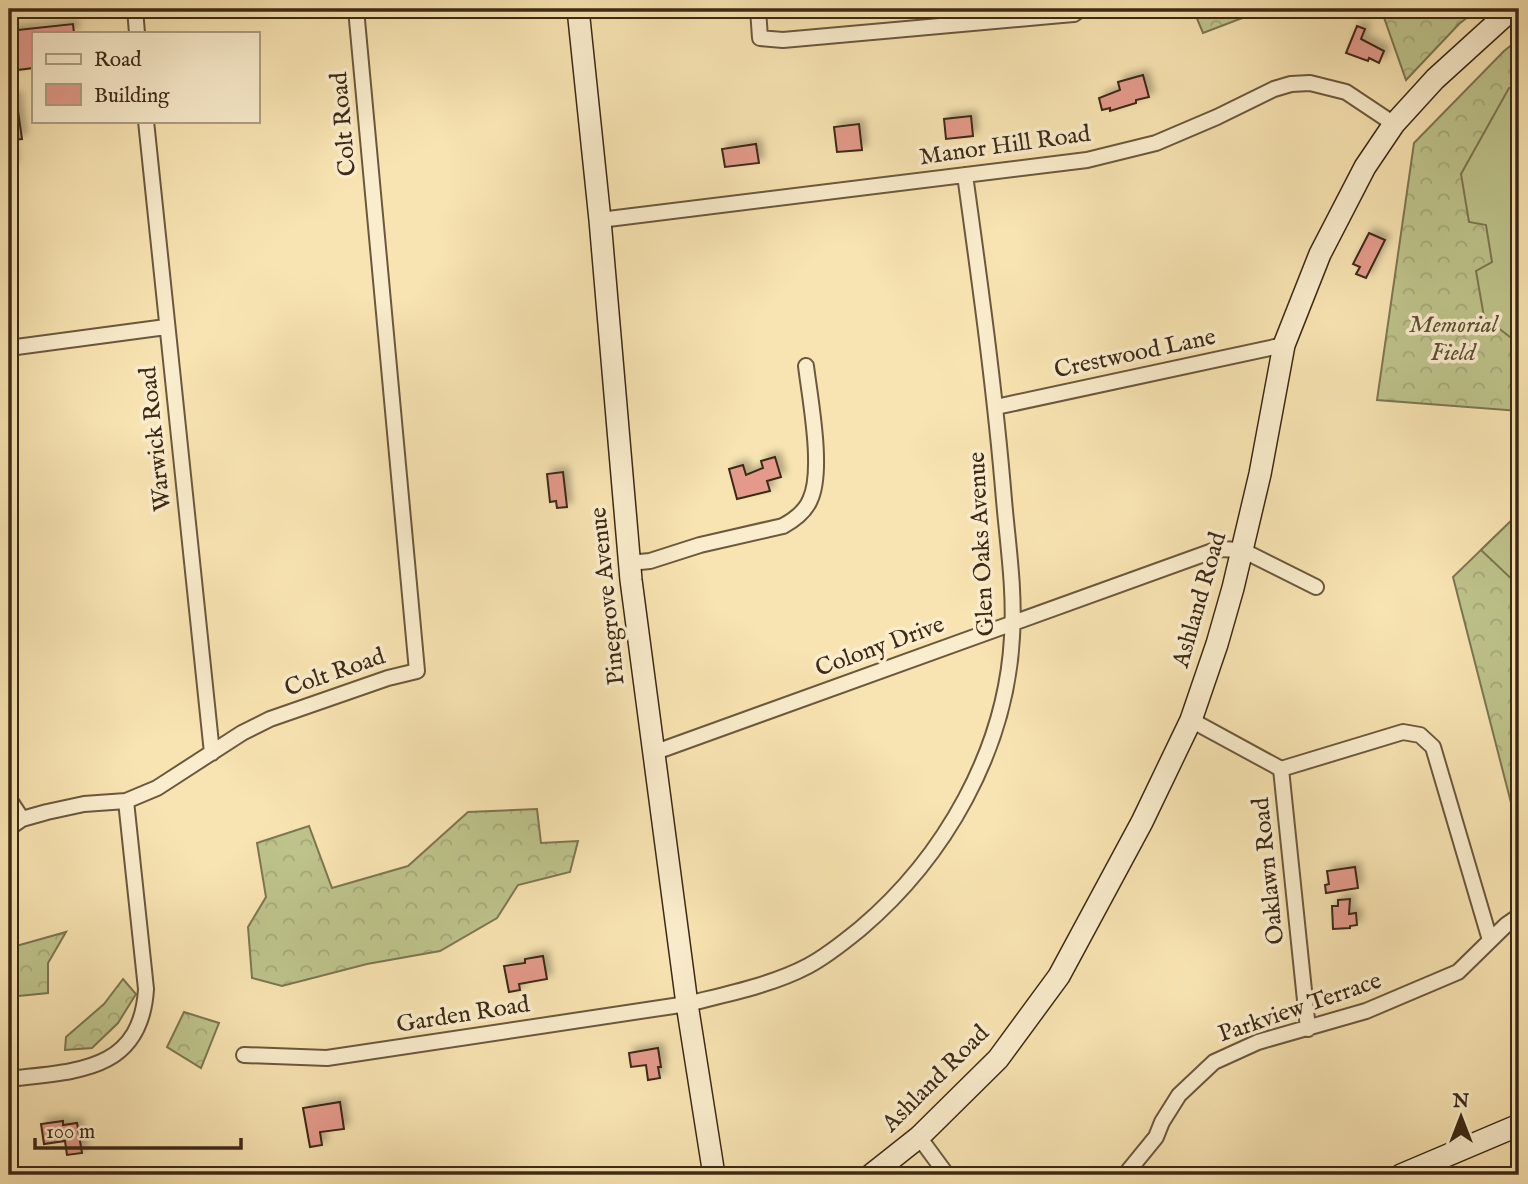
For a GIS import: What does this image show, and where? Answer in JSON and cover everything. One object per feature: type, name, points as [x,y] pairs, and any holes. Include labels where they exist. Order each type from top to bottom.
[{"type":"street","points":[[135,9],[138,32]]},
{"type":"street","name":"Colt Road","points":[[22,819],[84,804],[126,801],[157,788],[242,733],[270,719],[388,678],[417,671],[356,9]]},
{"type":"street","name":"Pinegrove Avenue","points":[[578,9],[600,220],[629,563],[687,1004],[714,1175]]},
{"type":"street","points":[[758,9],[760,38],[783,40],[1062,15],[1081,9]]},
{"type":"street","name":"Ashland Road","points":[[871,1175],[919,1137],[998,1059],[1059,976],[1142,822],[1191,720],[1217,644],[1242,550],[1260,474],[1284,345],[1320,254],[1365,167],[1394,124],[1435,79],[1512,9]]},
{"type":"street","name":"Manor Hill Road","points":[[600,220],[1087,160],[1156,143],[1274,89],[1291,84],[1310,83],[1346,92],[1394,124]]},
{"type":"street","name":"Warwick Road","points":[[146,122],[212,753]]},
{"type":"street","name":"Glen Oaks Avenue","points":[[687,1004],[740,990],[808,966],[845,942],[879,913],[910,881],[961,808],[980,768],[995,726],[1006,683],[1013,603],[996,407],[965,175]]},
{"type":"street","points":[[9,348],[166,327]]},
{"type":"street","name":"Crestwood Lane","points":[[996,407],[1284,345]]},
{"type":"street","points":[[629,563],[650,561],[700,545],[783,526],[806,507],[814,488],[816,457],[806,366]]},
{"type":"street","name":"Colony Drive","points":[[653,753],[1219,550],[1242,550]]},
{"type":"street","points":[[1242,550],[1316,587]]},
{"type":"street","name":"Oaklawn Road","points":[[1191,720],[1281,769],[1308,1029]]},
{"type":"street","points":[[1281,769],[1403,732],[1420,735],[1433,747],[1490,940]]},
{"type":"street","points":[[9,799],[22,819],[9,828]]},
{"type":"street","points":[[9,1079],[87,1069],[116,1055],[137,1029],[145,1006],[146,989],[126,801]]},
{"type":"street","name":"Parkview Terrace","points":[[1125,1175],[1156,1137],[1179,1095],[1202,1072],[1243,1047],[1366,1011],[1458,972],[1506,925],[1519,916]]},
{"type":"street","name":"Garden Road","points":[[244,1055],[327,1058],[687,1004]]},
{"type":"street","points":[[1401,1175],[1519,1125]]},
{"type":"street","points":[[919,1137],[947,1175]]},
{"type":"green space","points":[[1193,9],[1266,9],[1203,33]]},
{"type":"green space","points":[[1381,9],[1478,9],[1459,24],[1406,80]]},
{"type":"green space","name":"Memorial Field","points":[[1519,39],[1519,411],[1377,400],[1414,143]]},
{"type":"green space","points":[[1519,85],[1519,344],[1484,317],[1476,271],[1492,262],[1486,225],[1469,222],[1461,174],[1509,88]]},
{"type":"green space","points":[[1519,513],[1519,834],[1453,577]]},
{"type":"green space","points":[[1519,513],[1519,586],[1481,550]]},
{"type":"green space","points":[[537,809],[541,843],[578,841],[570,872],[518,885],[497,918],[440,951],[367,964],[282,986],[252,978],[248,927],[266,897],[257,843],[309,826],[332,888],[408,866],[468,812]]},
{"type":"green space","points":[[66,932],[48,963],[48,993],[9,997],[9,948]]},
{"type":"green space","points":[[123,979],[136,994],[118,1023],[92,1048],[65,1050],[66,1037],[104,1004]]},
{"type":"green space","points":[[184,1012],[219,1023],[201,1068],[167,1047]]},
{"type":"building","points":[[73,24],[74,32],[32,32],[32,68],[9,71],[9,31]]},
{"type":"building","points":[[1357,26],[1365,29],[1361,39],[1384,51],[1379,63],[1346,53]]},
{"type":"building","points":[[1143,75],[1149,97],[1110,111],[1110,108],[1102,110],[1099,98],[1120,90],[1118,82]]},
{"type":"building","points":[[16,97],[22,139],[10,140],[13,166],[9,167],[9,98]]},
{"type":"building","points":[[971,116],[973,136],[946,139],[944,119]]},
{"type":"building","points":[[859,124],[862,150],[837,152],[834,127]]},
{"type":"building","points":[[756,144],[759,163],[725,167],[722,149]]},
{"type":"building","points":[[1369,233],[1385,240],[1366,278],[1356,274],[1360,267],[1353,264]]},
{"type":"building","points":[[775,457],[781,477],[767,481],[770,491],[737,499],[729,469],[743,465],[746,475],[763,468],[761,461]]},
{"type":"building","points":[[563,472],[567,507],[557,508],[556,501],[550,502],[547,474]]},
{"type":"building","points":[[1355,867],[1358,888],[1326,893],[1325,885],[1329,884],[1327,871]]},
{"type":"building","points":[[1350,899],[1349,914],[1356,913],[1357,925],[1333,929],[1332,906],[1338,906],[1338,900]]},
{"type":"building","points":[[543,956],[547,979],[519,984],[520,990],[509,992],[504,966],[525,963],[525,959]]},
{"type":"building","points":[[658,1048],[660,1078],[648,1080],[646,1065],[631,1067],[629,1053]]},
{"type":"building","points":[[340,1102],[344,1129],[320,1132],[322,1145],[310,1147],[303,1108]]},
{"type":"building","points":[[63,1121],[63,1125],[77,1123],[82,1153],[67,1155],[65,1141],[44,1144],[41,1124]]}]
